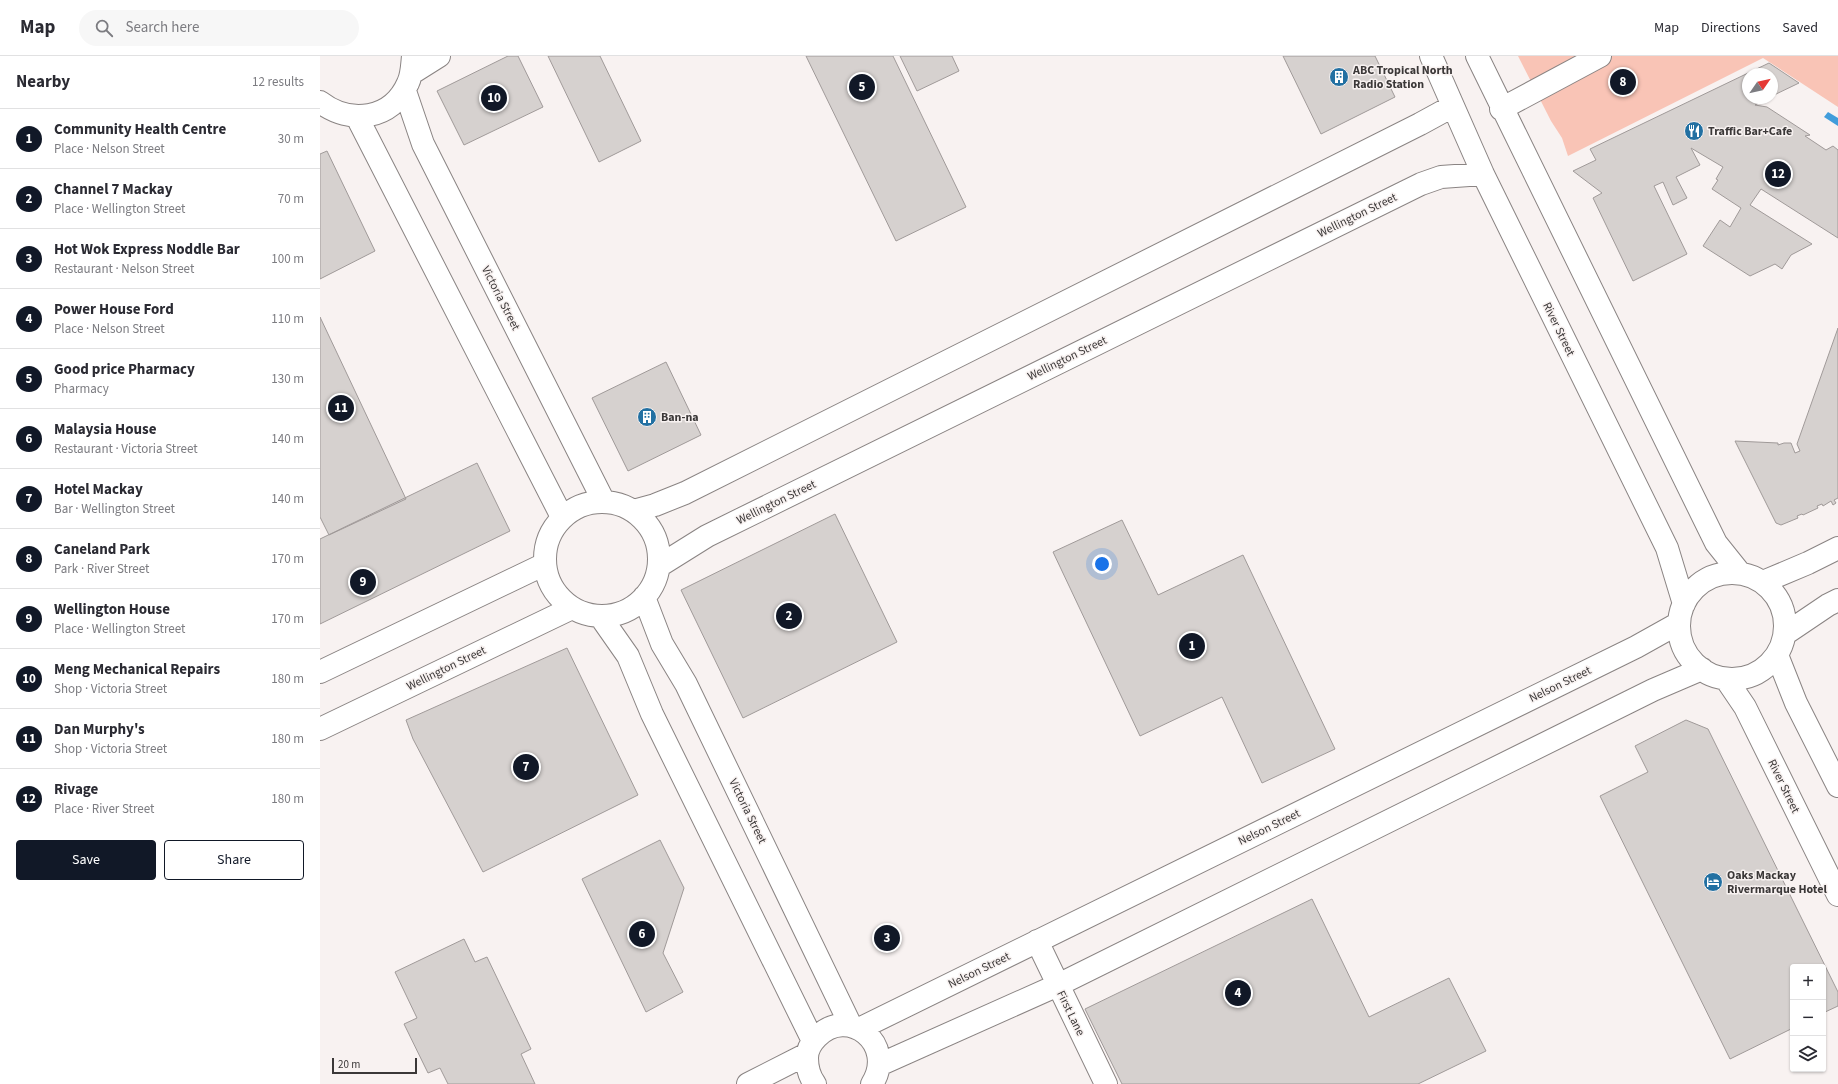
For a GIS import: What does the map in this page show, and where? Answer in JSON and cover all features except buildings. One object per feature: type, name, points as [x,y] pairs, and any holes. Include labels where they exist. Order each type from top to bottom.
[{"type":"street","points":[[324,109],[357,117],[371,115],[384,110],[396,102],[410,73],[439,56]]},
{"type":"street","name":"River Street","points":[[1431,56],[1483,174],[1667,548],[1681,614]]},
{"type":"street","points":[[1477,56],[1501,109],[1716,542],[1740,573]]},
{"type":"street","points":[[1501,109],[1600,56]]},
{"type":"street","name":"Victoria Street","points":[[410,73],[423,144],[604,502]]},
{"type":"street","points":[[633,512],[685,493],[1420,124],[1453,106]]},
{"type":"street","points":[[357,117],[562,517]]},
{"type":"street","name":"Wellington Street","points":[[658,566],[713,532],[1421,184],[1441,177],[1483,174]]},
{"type":"street","points":[[604,502],[619,505],[633,512],[644,521],[653,534],[658,550],[658,566],[654,581],[644,597],[632,608],[617,614],[600,616],[585,614],[572,608],[558,596],[549,581],[545,564],[546,546],[552,531],[562,517],[575,509],[589,504],[604,502]]},
{"type":"street","points":[[1763,582],[1808,563],[1838,548]]},
{"type":"street","points":[[320,672],[545,564]]},
{"type":"street","points":[[1723,573],[1740,573],[1752,576],[1763,582],[1773,592],[1781,605],[1785,620],[1785,634],[1777,655],[1767,666],[1755,674],[1741,679],[1726,679],[1714,676],[1702,670],[1689,657],[1681,641],[1681,614],[1693,590],[1707,579],[1723,573]]},
{"type":"street","name":"Victoria Street","points":[[644,597],[662,644],[686,684],[855,1028]]},
{"type":"street","points":[[1785,634],[1838,600]]},
{"type":"street","name":"Wellington Street","points":[[320,729],[572,608]]},
{"type":"street","name":"Nelson Street","points":[[855,1028],[1037,941],[1636,647],[1681,614]]},
{"type":"street","points":[[600,616],[628,656],[652,714],[810,1047],[807,1067],[810,1078],[815,1084]]},
{"type":"street","points":[[1777,655],[1796,703],[1838,786]]},
{"type":"street","points":[[877,1077],[1058,985],[1653,690],[1702,670]]},
{"type":"street","name":"River Street","points":[[1726,679],[1748,713],[1838,895]]},
{"type":"street","name":"First Lane","points":[[1037,941],[1106,1084]]},
{"type":"street","points":[[748,1084],[810,1047],[821,1033],[830,1028],[855,1028],[868,1035],[875,1044],[879,1054],[877,1077]]},
{"type":"shaded area","points":[[1518,56],[1838,56],[1838,107],[1763,58],[1568,156],[1562,138],[1551,121]]},
{"type":"water","points":[[1828,112],[1838,118],[1838,126],[1824,117]]},
{"type":"place","name":"ABC Tropical North Radio Station","points":[[1339,77]]},
{"type":"place","name":"Caneland Park","points":[[1623,82]]},
{"type":"place","name":"Good price Pharmacy","points":[[862,87]]},
{"type":"place","name":"Meng Mechanical Repairs","points":[[494,98]]},
{"type":"place","name":"Traffic Bar+Cafe","points":[[1694,131]]},
{"type":"place","name":"Rivage","points":[[1778,174]]},
{"type":"place","name":"Dan Murphy's","points":[[341,408]]},
{"type":"place","name":"Ban-na","points":[[647,417]]},
{"type":"place","name":"Wellington House","points":[[363,582]]},
{"type":"place","name":"Channel 7 Mackay","points":[[789,616]]},
{"type":"place","name":"Community Health Centre","points":[[1192,646]]},
{"type":"place","name":"Hotel Mackay","points":[[526,767]]},
{"type":"place","name":"Oaks Mackay Rivermarque Hotel","points":[[1713,882]]},
{"type":"place","name":"Malaysia House","points":[[642,934]]},
{"type":"place","name":"Hot Wok Express Noddle Bar","points":[[887,938]]},
{"type":"place","name":"Power House Ford","points":[[1238,993]]}]
